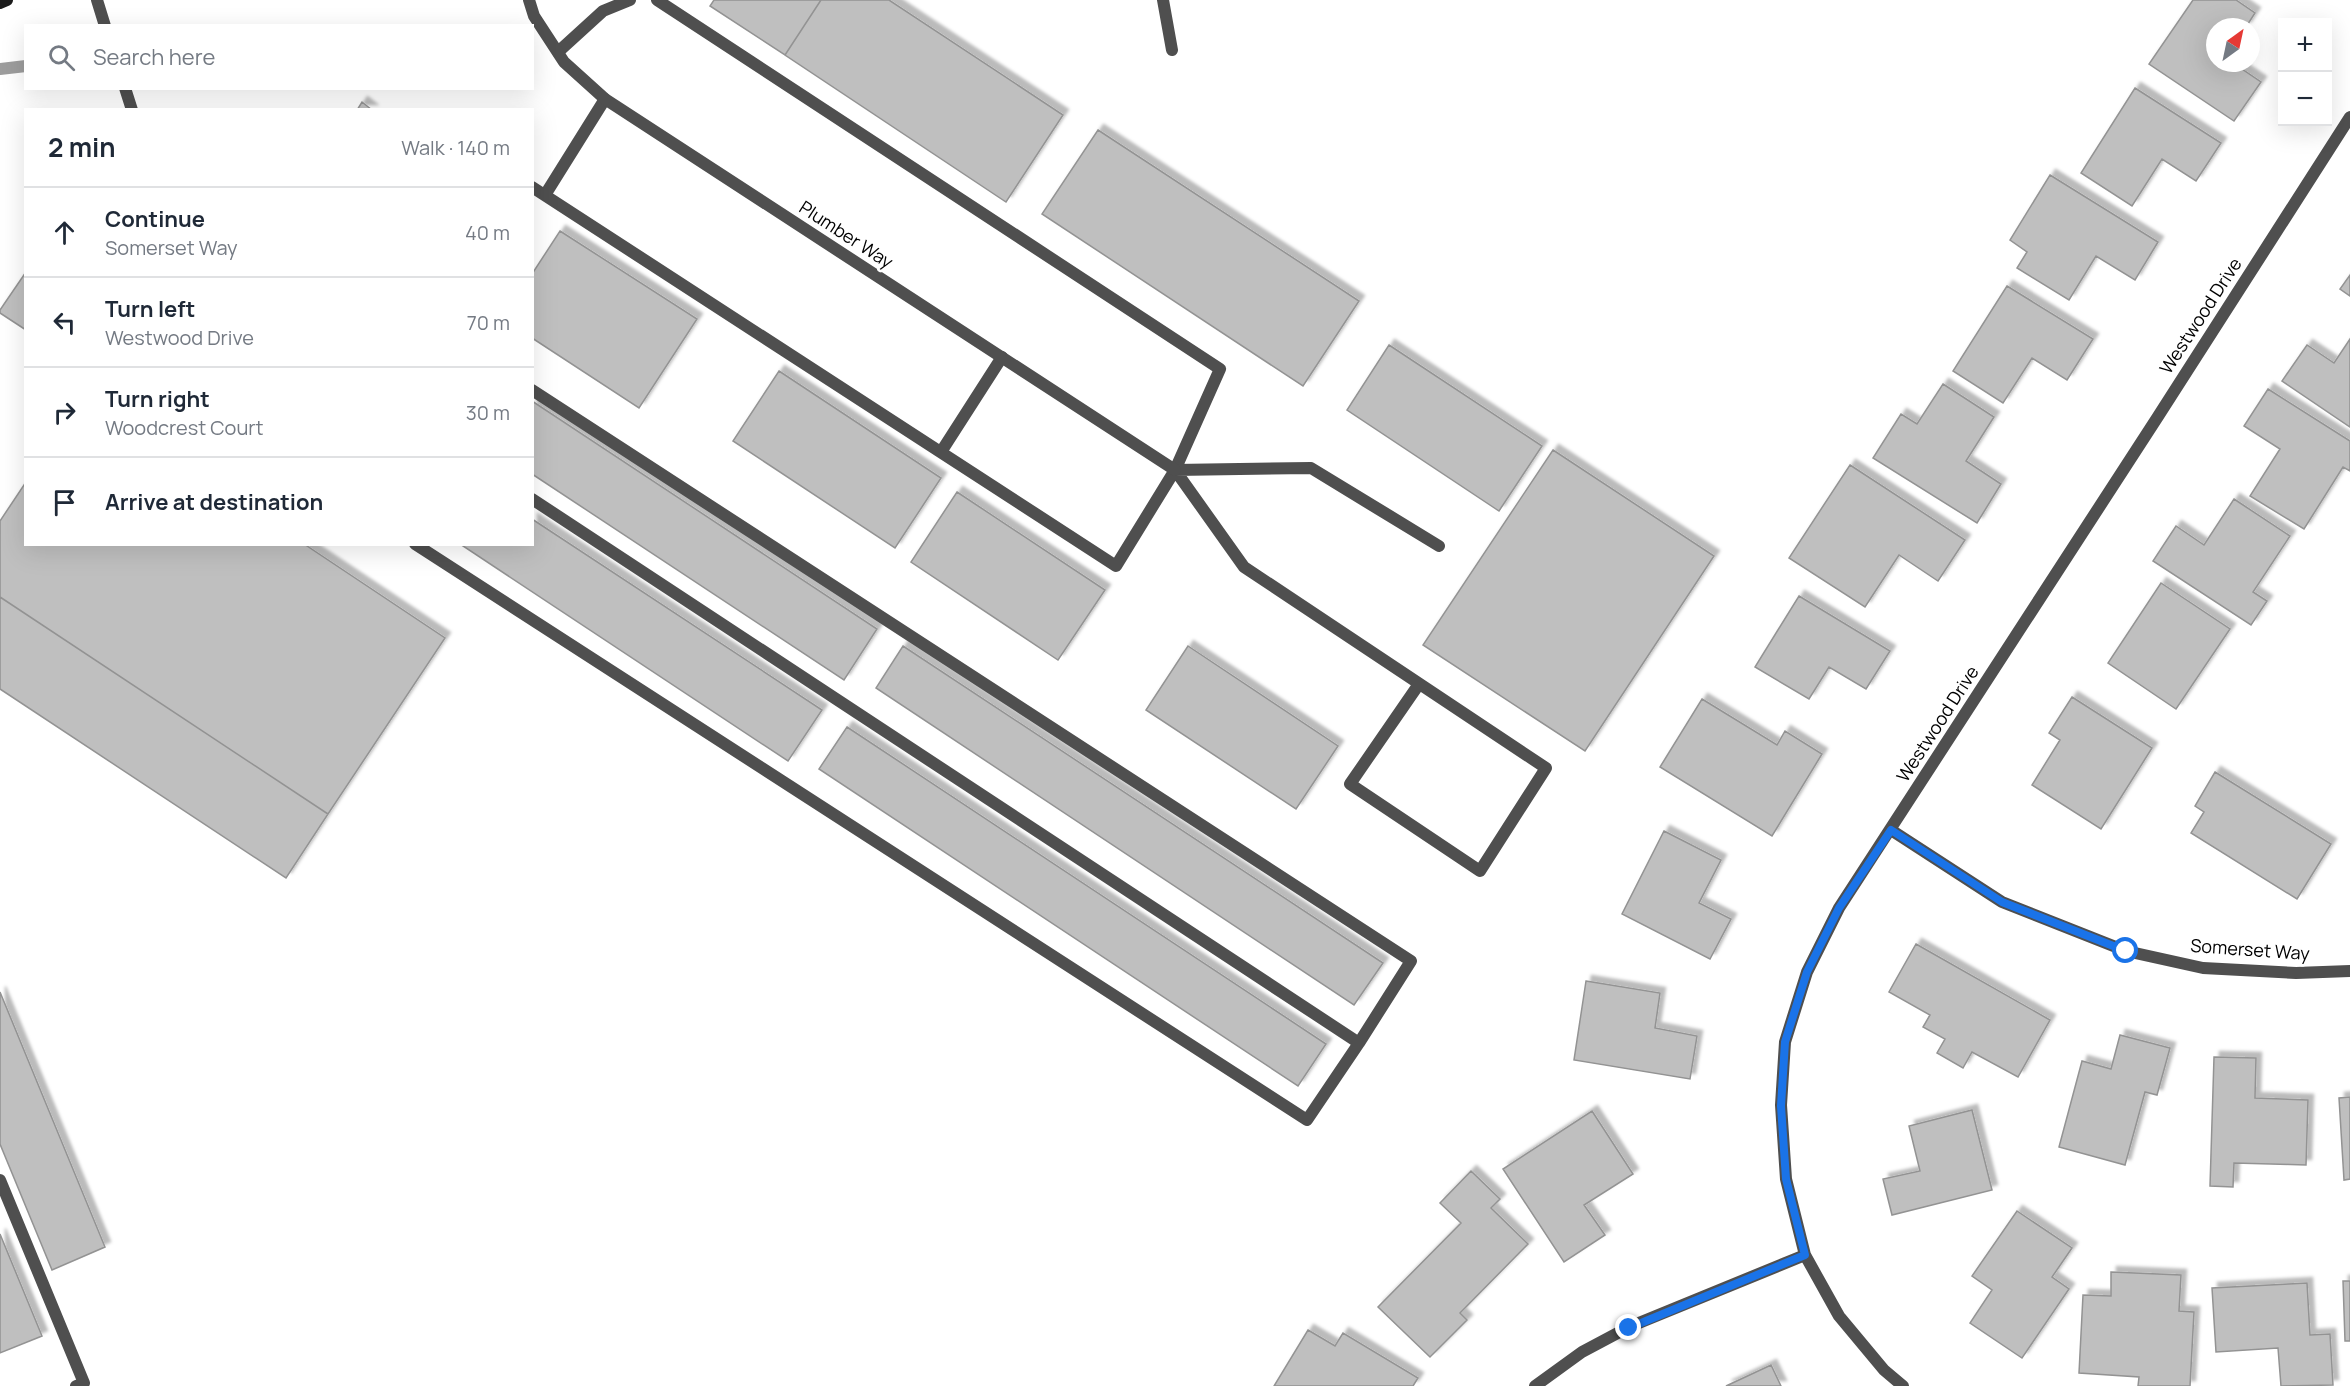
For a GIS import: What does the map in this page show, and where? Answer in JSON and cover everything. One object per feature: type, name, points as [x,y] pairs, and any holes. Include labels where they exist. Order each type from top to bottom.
[{"type":"main road","points":[[0,3],[7,0]]},
{"type":"street","points":[[97,0],[104,24]]},
{"type":"street","name":"Plumber Way","points":[[529,0],[534,16],[564,62],[605,99],[1175,470]]},
{"type":"street","points":[[558,52],[603,11],[630,0]]},
{"type":"street","points":[[534,188],[1116,566],[1175,470],[1220,369],[657,0]]},
{"type":"street","points":[[1163,0],[1172,50]]},
{"type":"street","points":[[126,90],[131,108]]},
{"type":"street","points":[[545,195],[605,99]]},
{"type":"street","name":"Westwood Drive","points":[[1903,1386],[1884,1370],[1839,1316],[1805,1255],[1786,1179],[1781,1106],[1785,1042],[1807,972],[1839,908],[2350,117]]},
{"type":"street","points":[[941,452],[1002,357]]},
{"type":"street","points":[[418,546],[1308,1120],[1411,961],[534,391]]},
{"type":"street","points":[[1175,470],[1311,468],[1439,546]]},
{"type":"street","points":[[1175,470],[1244,567],[1546,768],[1480,871],[1350,784],[1419,684]]},
{"type":"street","points":[[534,500],[1359,1043]]},
{"type":"street","name":"Somerset Way","points":[[1891,830],[2002,902],[2126,951],[2203,968],[2296,974],[2350,971]]},
{"type":"street","points":[[0,1180],[84,1383],[76,1386]]},
{"type":"street","points":[[1535,1386],[1582,1352],[1629,1328],[1805,1255]]},
{"type":"building","points":[[714,0],[821,0],[785,55],[710,6]]},
{"type":"building","points":[[821,0],[889,0],[1063,115],[1006,202],[785,55]]},
{"type":"building","points":[[2193,0],[2236,0],[2255,13],[2252,18],[2206,18],[2206,72],[2246,72],[2261,82],[2234,121],[2149,64]]},
{"type":"building","points":[[2135,88],[2221,143],[2196,181],[2162,159],[2132,206],[2081,173]]},
{"type":"building","points":[[362,102],[370,108],[358,108]]},
{"type":"building","points":[[1098,130],[1359,301],[1303,386],[1042,214]]},
{"type":"building","points":[[2050,175],[2158,242],[2135,280],[2096,256],[2069,300],[2017,268],[2027,252],[2010,240]]},
{"type":"building","points":[[560,231],[697,319],[639,408],[534,339],[534,271]]},
{"type":"building","points":[[24,275],[24,329],[0,313]]},
{"type":"building","points":[[2350,275],[2350,296],[2340,289]]},
{"type":"building","points":[[2007,286],[2093,339],[2067,380],[2032,358],[2003,403],[1953,371]]},
{"type":"building","points":[[2350,339],[2350,427],[2282,381],[2307,345],[2334,363]]},
{"type":"building","points":[[1389,345],[1542,446],[1499,511],[1347,410]]},
{"type":"building","points":[[779,371],[941,478],[895,548],[733,441]]},
{"type":"building","points":[[1943,384],[1994,417],[1966,461],[2001,484],[1977,523],[1873,458],[1901,414],[1917,424]]},
{"type":"building","points":[[2268,389],[2350,441],[2350,471],[2343,467],[2304,529],[2250,496],[2280,449],[2244,426]]},
{"type":"building","points":[[534,402],[877,629],[844,680],[534,475]]},
{"type":"building","points":[[1553,450],[1714,556],[1585,751],[1423,645]]},
{"type":"building","points":[[1850,465],[1965,540],[1938,581],[1899,555],[1865,607],[1789,558]]},
{"type":"building","points":[[24,485],[24,546],[307,546],[445,638],[328,814],[0,597],[0,521]]},
{"type":"building","points":[[957,492],[1105,590],[1058,660],[911,562]]},
{"type":"building","points":[[2234,499],[2290,536],[2253,592],[2267,601],[2251,625],[2153,561],[2176,526],[2204,545]]},
{"type":"building","points":[[534,520],[822,710],[788,761],[463,546],[534,546]]},
{"type":"building","points":[[2161,583],[2230,629],[2176,709],[2108,663]]},
{"type":"building","points":[[1799,596],[1890,651],[1866,689],[1829,667],[1809,699],[1755,667]]},
{"type":"building","points":[[0,597],[328,814],[286,878],[0,689]]},
{"type":"building","points":[[903,646],[1383,963],[1354,1005],[876,688]]},
{"type":"building","points":[[1188,646],[1338,746],[1296,809],[1146,710]]},
{"type":"building","points":[[2072,697],[2152,748],[2101,829],[2032,785],[2060,740],[2049,733]]},
{"type":"building","points":[[1702,699],[1777,745],[1785,731],[1822,754],[1772,836],[1660,767]]},
{"type":"building","points":[[847,727],[1326,1044],[1298,1086],[819,769]]},
{"type":"building","points":[[2215,772],[2331,844],[2297,899],[2191,833],[2204,812],[2195,806]]},
{"type":"building","points":[[1664,831],[1721,860],[1699,903],[1731,919],[1710,959],[1622,914]]},
{"type":"building","points":[[1916,944],[2050,1020],[2018,1077],[1972,1052],[1963,1068],[1937,1053],[1945,1039],[1923,1027],[1930,1015],[1889,992]]},
{"type":"building","points":[[1586,981],[1660,993],[1655,1028],[1697,1036],[1690,1079],[1574,1060]]},
{"type":"building","points":[[0,992],[105,1247],[52,1270],[0,1144]]},
{"type":"building","points":[[2120,1035],[2170,1048],[2157,1095],[2145,1092],[2125,1165],[2059,1147],[2082,1061],[2111,1069]]},
{"type":"building","points":[[2214,1057],[2256,1058],[2255,1098],[2308,1100],[2306,1165],[2234,1163],[2233,1187],[2210,1186]]},
{"type":"building","points":[[2350,1097],[2350,1179],[2344,1180],[2339,1098]]},
{"type":"building","points":[[1972,1110],[1992,1190],[1892,1215],[1883,1179],[1920,1171],[1909,1126]]},
{"type":"building","points":[[1592,1111],[1633,1174],[1584,1205],[1605,1235],[1564,1262],[1503,1169]]},
{"type":"building","points":[[1471,1171],[1500,1199],[1491,1208],[1528,1244],[1460,1313],[1467,1320],[1430,1357],[1378,1307],[1461,1223],[1440,1203]]},
{"type":"building","points":[[2017,1211],[2072,1248],[2052,1277],[2069,1289],[2022,1358],[1970,1323],[1992,1290],[1972,1276]]},
{"type":"building","points":[[0,1234],[42,1336],[0,1353]]},
{"type":"building","points":[[2111,1272],[2181,1275],[2179,1311],[2194,1312],[2190,1386],[2138,1386],[2139,1377],[2079,1373],[2083,1295],[2111,1296]]},
{"type":"building","points":[[2343,1281],[2350,1281],[2350,1341],[2345,1341]]},
{"type":"building","points":[[2307,1283],[2310,1335],[2330,1334],[2333,1385],[2281,1386],[2278,1348],[2216,1352],[2212,1288]]},
{"type":"building","points":[[1308,1330],[1335,1346],[1343,1333],[1418,1378],[1413,1386],[1274,1386]]},
{"type":"building","points":[[1771,1365],[1781,1386],[1726,1386]]},
{"type":"waterway","points":[[0,69],[24,66]]},
{"type":"route","points":[[1629,1328],[1805,1255],[1786,1179],[1781,1106],[1785,1042],[1807,972],[1839,908],[1891,830],[2002,902],[2126,951]]}]
